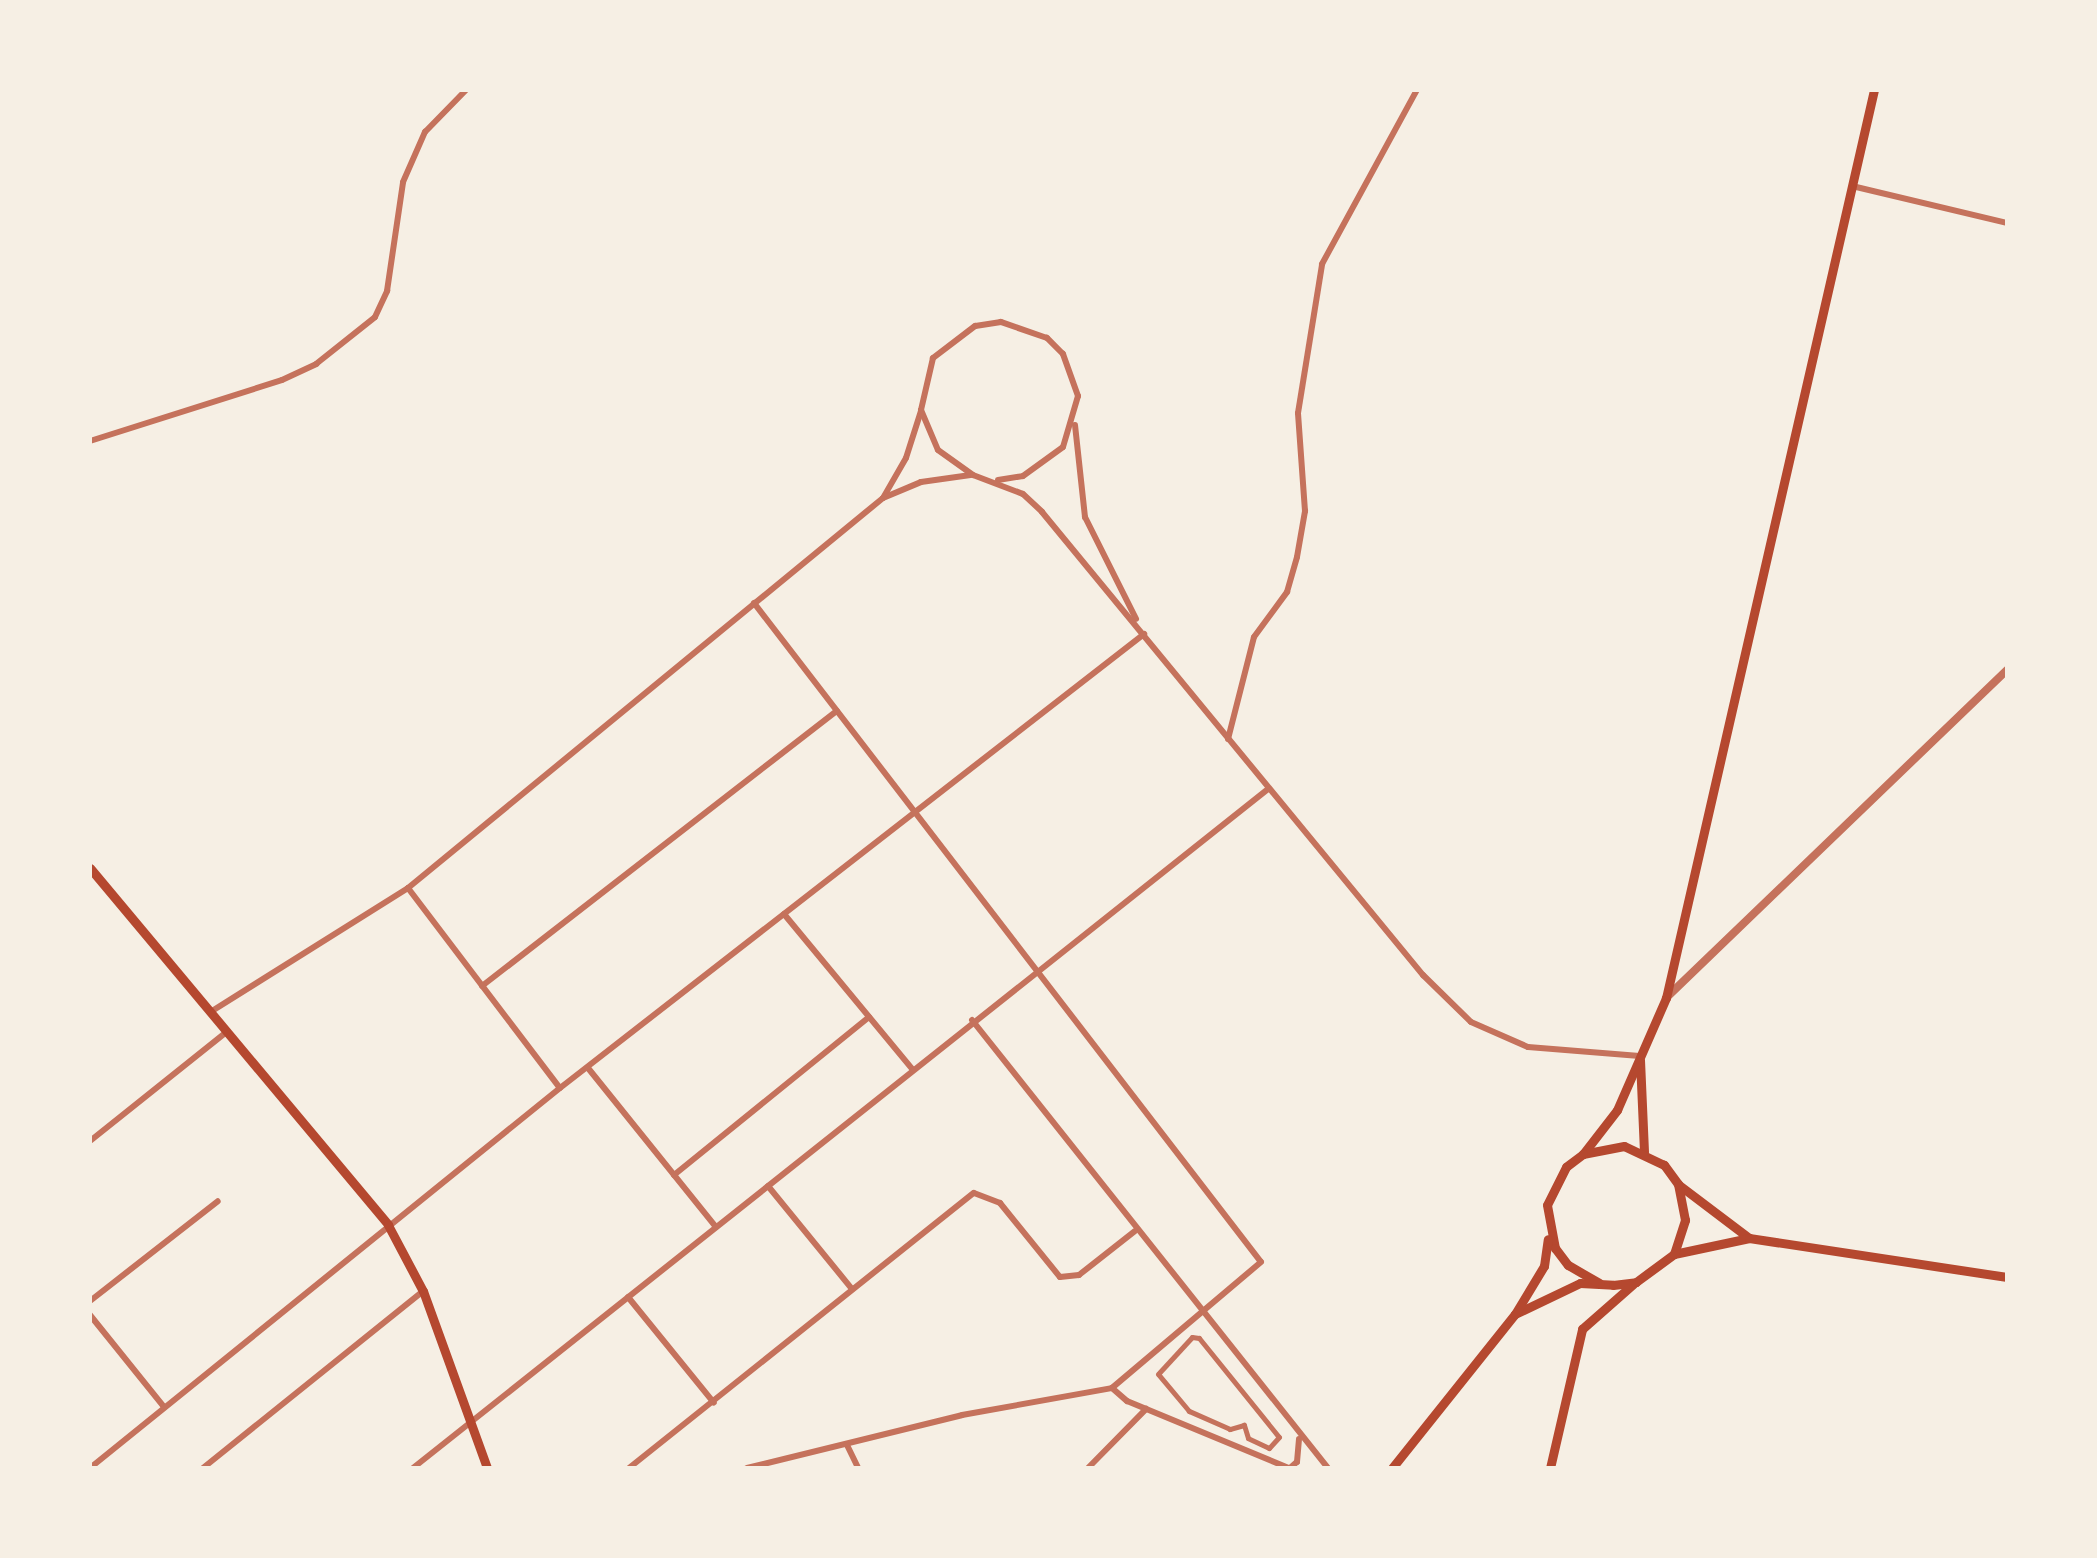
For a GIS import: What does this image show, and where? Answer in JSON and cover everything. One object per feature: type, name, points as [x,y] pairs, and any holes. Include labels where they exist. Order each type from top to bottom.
[{"type":"main road","points":[[1392,1468],[1515,1314],[1544,1266],[1554,1184],[1617,1110],[1666,998],[1874,90]]},
{"type":"main road","points":[[90,868],[388,1225],[423,1290],[487,1468]]},
{"type":"main road","points":[[1640,1056],[1644,1152]]},
{"type":"main road","points":[[1583,1154],[1613,1146],[1644,1152],[1678,1184],[1749,1238]]},
{"type":"main road","points":[[1674,1254],[1685,1220],[1678,1184]]},
{"type":"main road","points":[[1548,1227],[1568,1266],[1599,1283]]},
{"type":"main road","points":[[1550,1468],[1582,1328],[1674,1254],[1749,1238],[2007,1277]]},
{"type":"main road","points":[[1515,1314],[1580,1283],[1636,1282]]},
{"type":"street","points":[[90,441],[282,380],[316,364],[375,317],[387,291],[403,182],[425,132],[466,90]]},
{"type":"street","points":[[1228,739],[1254,637],[1287,592],[1297,557],[1305,512],[1298,413],[1322,264],[1417,90]]},
{"type":"street","points":[[1852,186],[2007,223]]},
{"type":"street","points":[[883,498],[906,458],[922,410],[923,383],[942,348],[975,326],[1001,322],[1028,328],[1062,354],[1078,396],[1075,424],[1086,517],[1144,634]]},
{"type":"street","points":[[922,410],[938,450],[973,475]]},
{"type":"street","points":[[998,480],[1046,465],[1075,424]]},
{"type":"street","points":[[212,1011],[408,888],[883,498],[921,482],[973,475],[998,480],[1042,512],[1422,975],[1471,1022],[1528,1047],[1640,1056]]},
{"type":"street","points":[[747,1468],[962,1415],[1112,1388],[1261,1262],[1039,967],[754,603]]},
{"type":"street","points":[[90,1468],[560,1088],[914,809],[1144,634]]},
{"type":"street","points":[[1666,998],[2007,670]]},
{"type":"street","points":[[482,986],[837,711]]},
{"type":"street","points":[[413,1468],[972,1020],[1268,789]]},
{"type":"street","points":[[408,888],[560,1088]]},
{"type":"street","points":[[784,914],[912,1070]]},
{"type":"street","points":[[674,1174],[869,1017]]},
{"type":"street","points":[[972,1020],[1298,1438],[1328,1468]]},
{"type":"street","points":[[90,1141],[228,1030]]},
{"type":"street","points":[[588,1068],[716,1227]]},
{"type":"street","points":[[768,1186],[852,1288]]},
{"type":"street","points":[[630,1468],[974,1193],[1000,1203],[1060,1277],[1080,1276],[1135,1230]]},
{"type":"street","points":[[90,1302],[218,1202]]},
{"type":"street","points":[[204,1468],[423,1290]]},
{"type":"street","points":[[628,1296],[714,1403]]},
{"type":"street","points":[[90,1315],[164,1408]]},
{"type":"street","points":[[1200,1338],[1279,1437],[1269,1448],[1248,1438],[1244,1425],[1230,1429],[1189,1411],[1158,1374],[1168,1366],[1164,1360],[1200,1338]]},
{"type":"street","points":[[1112,1388],[1146,1409],[1290,1468],[1301,1450],[1298,1438]]},
{"type":"street","points":[[1088,1468],[1146,1409]]},
{"type":"street","points":[[847,1445],[858,1468]]}]
